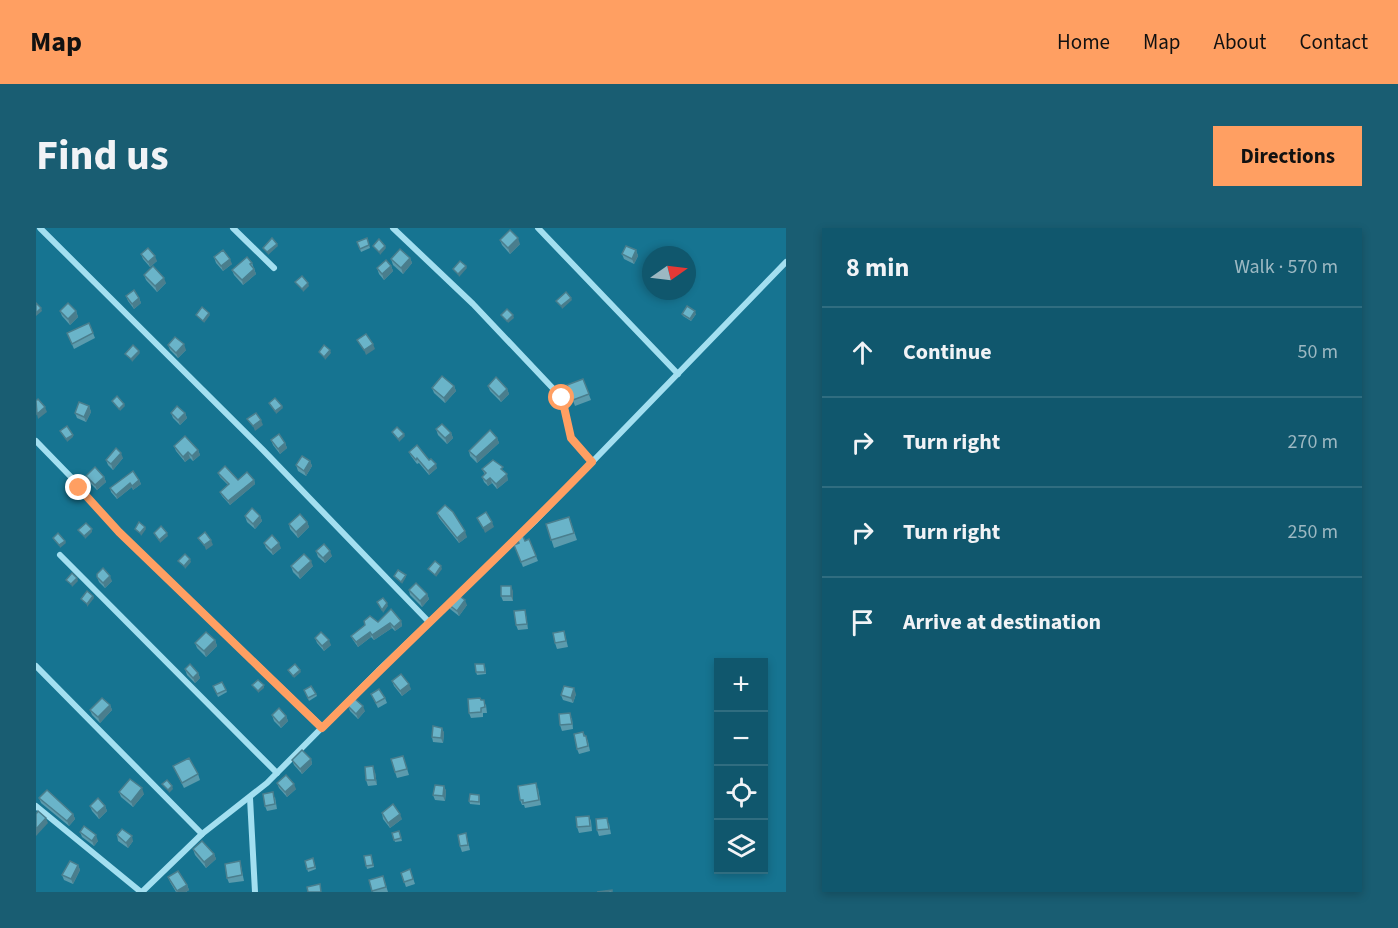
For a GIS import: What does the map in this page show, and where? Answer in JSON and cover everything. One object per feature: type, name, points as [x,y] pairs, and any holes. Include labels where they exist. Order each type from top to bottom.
[{"type":"street","points":[[39,228],[263,450],[429,622]]},
{"type":"street","points":[[233,228],[274,268]]},
{"type":"street","points":[[393,228],[472,304],[562,398],[571,438],[592,462]]},
{"type":"street","points":[[538,228],[678,374]]},
{"type":"street","points":[[36,806],[141,892],[202,834],[250,798],[277,773],[429,622],[536,520],[786,262]]},
{"type":"street","points":[[36,441],[71,477]]},
{"type":"street","points":[[79,488],[119,532],[322,728]]},
{"type":"street","points":[[60,555],[277,773]]},
{"type":"street","points":[[36,666],[202,834]]},
{"type":"street","points":[[250,798],[255,892]]},
{"type":"building","points":[[510,230],[518,238],[508,248],[500,240]]},
{"type":"building","points":[[272,238],[277,244],[267,252],[263,248]]},
{"type":"building","points":[[367,238],[369,245],[360,249],[357,242]]},
{"type":"building","points":[[379,239],[385,246],[379,252],[373,246]]},
{"type":"building","points":[[626,246],[636,250],[632,259],[622,254]]},
{"type":"building","points":[[148,248],[155,256],[148,262],[141,254]]},
{"type":"building","points":[[400,249],[410,258],[401,268],[391,259]]},
{"type":"building","points":[[223,250],[230,259],[221,266],[214,257]]},
{"type":"building","points":[[247,257],[254,269],[242,280],[232,270]]},
{"type":"building","points":[[386,260],[391,266],[382,274],[377,268]]},
{"type":"building","points":[[460,261],[466,266],[458,274],[453,269]]},
{"type":"building","points":[[153,266],[164,278],[155,286],[144,275]]},
{"type":"building","points":[[302,276],[308,283],[302,289],[295,282]]},
{"type":"building","points":[[134,290],[139,298],[132,304],[126,296]]},
{"type":"building","points":[[566,292],[571,298],[561,306],[556,301]]},
{"type":"building","points":[[36,303],[41,308],[36,313]]},
{"type":"building","points":[[68,303],[76,311],[68,319],[60,311]]},
{"type":"building","points":[[687,306],[695,311],[690,319],[682,314]]},
{"type":"building","points":[[202,307],[209,313],[203,321],[196,315]]},
{"type":"building","points":[[507,309],[513,315],[507,321],[501,315]]},
{"type":"building","points":[[89,323],[93,333],[72,344],[67,333]]},
{"type":"building","points":[[366,334],[373,344],[364,350],[357,340]]},
{"type":"building","points":[[175,337],[184,344],[176,353],[168,345]]},
{"type":"building","points":[[133,345],[139,351],[131,359],[125,354]]},
{"type":"building","points":[[324,345],[330,350],[324,357],[319,352]]},
{"type":"building","points":[[442,376],[454,386],[444,398],[432,388]]},
{"type":"building","points":[[496,377],[507,389],[499,397],[488,386]]},
{"type":"building","points":[[583,379],[589,394],[573,400],[567,385]]},
{"type":"building","points":[[117,396],[124,404],[119,409],[112,401]]},
{"type":"building","points":[[275,398],[282,406],[275,411],[269,403]]},
{"type":"building","points":[[38,399],[45,407],[37,414],[36,401]]},
{"type":"building","points":[[79,402],[89,406],[84,417],[75,413]]},
{"type":"building","points":[[177,406],[185,413],[178,420],[171,413]]},
{"type":"building","points":[[256,413],[261,420],[253,426],[247,419]]},
{"type":"building","points":[[442,424],[451,433],[445,438],[436,429]]},
{"type":"building","points":[[67,426],[73,435],[66,439],[60,431]]},
{"type":"building","points":[[397,427],[404,434],[398,439],[392,432]]},
{"type":"building","points":[[490,430],[497,438],[476,457],[469,451]]},
{"type":"building","points":[[279,434],[285,443],[278,449],[271,440]]},
{"type":"building","points":[[185,436],[198,450],[192,456],[188,452],[183,457],[174,446]]},
{"type":"building","points":[[417,445],[429,460],[431,459],[436,464],[428,471],[409,452]]},
{"type":"building","points":[[116,448],[121,453],[111,464],[106,460]]},
{"type":"building","points":[[302,456],[310,461],[304,471],[296,465]]},
{"type":"building","points":[[493,460],[503,467],[501,469],[507,474],[496,484],[490,478],[486,481],[482,477],[486,473],[482,469]]},
{"type":"building","points":[[225,466],[238,480],[247,472],[254,480],[228,501],[220,492],[229,484],[218,473]]},
{"type":"building","points":[[95,467],[104,477],[95,485],[86,476]]},
{"type":"building","points":[[133,471],[139,480],[132,486],[130,483],[116,495],[110,488]]},
{"type":"building","points":[[445,505],[453,512],[465,531],[457,538],[437,513]]},
{"type":"building","points":[[252,508],[260,516],[253,524],[245,516]]},
{"type":"building","points":[[486,512],[492,522],[483,528],[477,518]]},
{"type":"building","points":[[300,514],[307,522],[296,532],[289,524]]},
{"type":"building","points":[[569,517],[574,533],[551,540],[546,524]]},
{"type":"building","points":[[139,522],[145,527],[140,533],[135,529]]},
{"type":"building","points":[[86,523],[92,529],[84,536],[78,530]]},
{"type":"building","points":[[161,526],[167,533],[159,540],[154,533]]},
{"type":"building","points":[[205,532],[211,540],[204,545],[198,538]]},
{"type":"building","points":[[58,533],[65,541],[59,545],[53,538]]},
{"type":"building","points":[[522,534],[525,541],[529,539],[536,556],[521,562],[514,545],[519,543],[517,538]]},
{"type":"building","points":[[272,535],[279,543],[271,550],[264,543]]},
{"type":"building","points":[[324,544],[330,551],[323,558],[316,551]]},
{"type":"building","points":[[185,554],[190,559],[184,566],[178,561]]},
{"type":"building","points":[[304,554],[311,561],[298,573],[291,566]]},
{"type":"building","points":[[435,561],[441,566],[435,575],[428,569]]},
{"type":"building","points":[[103,568],[110,576],[103,583],[97,574]]},
{"type":"building","points":[[398,570],[406,575],[401,582],[394,576]]},
{"type":"building","points":[[72,573],[77,578],[71,584],[66,580]]},
{"type":"building","points":[[416,583],[427,594],[420,601],[409,590]]},
{"type":"building","points":[[501,586],[511,586],[511,596],[501,596]]},
{"type":"building","points":[[87,591],[93,596],[87,604],[81,599]]},
{"type":"building","points":[[458,595],[465,600],[457,611],[448,604]]},
{"type":"building","points":[[383,598],[387,603],[382,610],[377,602]]},
{"type":"building","points":[[391,609],[401,621],[394,627],[390,623],[372,635],[370,632],[356,642],[351,636],[365,625],[364,621],[370,616],[378,622]]},
{"type":"building","points":[[525,610],[527,624],[516,625],[514,611]]},
{"type":"building","points":[[564,631],[566,641],[555,643],[553,633]]},
{"type":"building","points":[[206,632],[215,640],[204,651],[195,643]]},
{"type":"building","points":[[321,632],[329,640],[322,646],[315,638]]},
{"type":"building","points":[[190,664],[198,673],[193,678],[185,669]]},
{"type":"building","points":[[295,664],[300,670],[293,676],[288,670]]},
{"type":"building","points":[[475,664],[484,664],[485,672],[476,672]]},
{"type":"building","points":[[401,674],[409,684],[400,691],[392,681]]},
{"type":"building","points":[[258,680],[264,685],[258,691],[252,685]]},
{"type":"building","points":[[222,682],[226,690],[217,694],[213,686]]},
{"type":"building","points":[[311,686],[316,694],[308,698],[304,690]]},
{"type":"building","points":[[564,686],[574,688],[571,698],[561,695]]},
{"type":"building","points":[[379,689],[385,698],[376,703],[371,694]]},
{"type":"building","points":[[102,698],[110,705],[98,717],[90,710]]},
{"type":"building","points":[[355,699],[363,706],[356,714],[348,706]]},
{"type":"building","points":[[468,699],[484,700],[485,707],[481,708],[481,712],[469,713]]},
{"type":"building","points":[[279,708],[286,716],[279,723],[272,715]]},
{"type":"building","points":[[570,713],[572,724],[560,725],[559,714]]},
{"type":"building","points":[[433,726],[442,728],[441,738],[432,737]]},
{"type":"building","points":[[583,732],[588,746],[577,749],[574,734]]},
{"type":"building","points":[[302,750],[311,759],[300,769],[292,760]]},
{"type":"building","points":[[403,756],[407,769],[395,772],[391,759]]},
{"type":"building","points":[[189,758],[198,774],[182,783],[173,766]]},
{"type":"building","points":[[373,766],[375,780],[366,780],[365,767]]},
{"type":"building","points":[[286,775],[294,784],[285,792],[277,783]]},
{"type":"building","points":[[130,779],[142,788],[131,802],[119,792]]},
{"type":"building","points":[[167,780],[172,786],[168,790],[162,784]]},
{"type":"building","points":[[536,783],[539,800],[523,803],[523,800],[520,800],[518,786]]},
{"type":"building","points":[[435,785],[444,786],[443,796],[433,795]]},
{"type":"building","points":[[47,790],[73,814],[67,821],[39,798]]},
{"type":"building","points":[[273,792],[275,804],[265,806],[263,794]]},
{"type":"building","points":[[470,794],[479,795],[479,802],[469,801]]},
{"type":"building","points":[[98,798],[105,806],[97,813],[90,806]]},
{"type":"building","points":[[393,804],[400,814],[388,823],[382,813]]},
{"type":"building","points":[[38,811],[46,818],[36,829],[36,814]]},
{"type":"building","points":[[589,816],[590,826],[577,827],[576,817]]},
{"type":"building","points":[[607,818],[609,829],[597,830],[596,819]]},
{"type":"building","points":[[84,826],[96,835],[92,841],[80,832]]},
{"type":"building","points":[[122,829],[132,836],[126,843],[117,835]]},
{"type":"building","points":[[399,831],[401,838],[394,840],[392,833]]},
{"type":"building","points":[[466,833],[468,845],[460,846],[458,835]]},
{"type":"building","points":[[202,841],[214,854],[204,862],[193,849]]},
{"type":"building","points":[[371,855],[373,865],[366,866],[364,856]]},
{"type":"building","points":[[313,858],[315,867],[307,869],[305,861]]},
{"type":"building","points":[[70,861],[78,865],[71,879],[62,875]]},
{"type":"building","points":[[240,861],[242,875],[227,878],[225,864]]},
{"type":"building","points":[[410,869],[413,879],[404,882],[401,873]]},
{"type":"building","points":[[178,871],[187,885],[177,891],[168,877]]},
{"type":"building","points":[[383,876],[386,887],[372,891],[369,880]]},
{"type":"building","points":[[320,884],[321,892],[308,892],[307,887]]},
{"type":"route","points":[[79,488],[119,532],[322,728],[378,671],[536,520],[592,462],[571,438],[562,398]]}]
